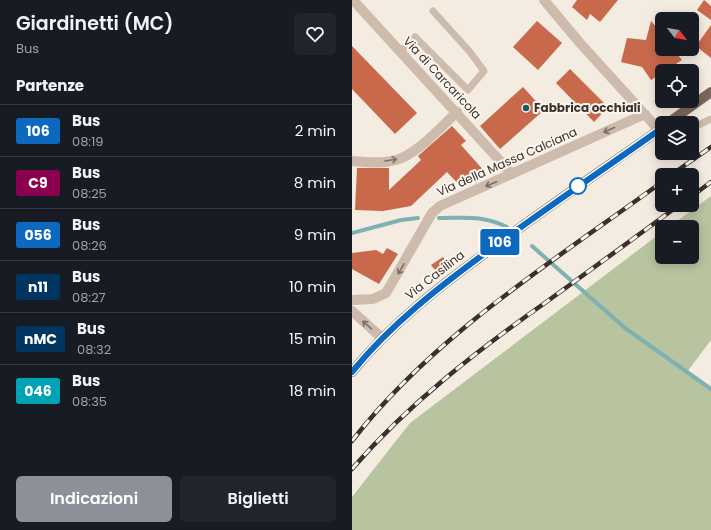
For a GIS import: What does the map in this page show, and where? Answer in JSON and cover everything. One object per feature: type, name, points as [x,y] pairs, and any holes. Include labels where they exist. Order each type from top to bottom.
[{"type":"main road","points":[[678,116],[711,92]]},
{"type":"main road","name":"Via Casilina","points":[[352,372],[382,338],[416,306],[442,285],[520,227],[655,133]]},
{"type":"street","name":"Via di Carcaricola","points":[[352,0],[457,112],[512,174]]},
{"type":"street","points":[[544,0],[580,43],[655,123]]},
{"type":"street","points":[[352,161],[382,162],[402,158],[415,149],[457,112]]},
{"type":"street","name":"Via della Massa Calciana","points":[[352,300],[373,299],[386,293],[432,213],[440,206],[645,114]]},
{"type":"street","points":[[352,311],[382,338]]},
{"type":"lane","points":[[400,52],[415,37],[468,90],[484,71],[470,52],[433,11]]},
{"type":"lane","points":[[699,125],[711,119]]},
{"type":"green space","points":[[711,196],[711,340],[687,372],[711,389],[711,530],[352,530],[352,497],[410,423],[655,237],[655,264],[699,264],[699,220],[678,220],[689,212],[699,212],[699,205]]},
{"type":"building","points":[[577,0],[618,0],[600,22],[590,14],[587,20],[572,7]]},
{"type":"building","points":[[704,0],[711,6],[711,20],[697,10]]},
{"type":"building","points":[[537,21],[562,43],[538,70],[513,47]]},
{"type":"building","points":[[651,21],[655,26],[655,56],[679,56],[682,60],[676,64],[655,64],[655,77],[651,80],[642,67],[621,62],[627,38],[646,40]]},
{"type":"building","points":[[711,25],[711,58],[699,48],[699,42]]},
{"type":"building","points":[[352,46],[417,113],[395,134],[352,89]]},
{"type":"building","points":[[570,69],[608,107],[594,122],[556,83]]},
{"type":"building","points":[[523,87],[544,110],[500,149],[480,126]]},
{"type":"building","points":[[452,126],[466,141],[461,145],[486,173],[476,183],[472,179],[462,188],[447,172],[411,206],[383,211],[355,210],[357,168],[389,168],[389,190],[421,160],[418,156]]},
{"type":"building","points":[[387,248],[398,254],[379,284],[352,269],[352,253],[376,250],[383,254]]},
{"type":"building","points":[[443,257],[449,266],[438,274],[431,265]]},
{"type":"waterway","points":[[352,233],[401,220],[418,218]]},
{"type":"waterway","points":[[439,218],[481,219],[507,227]]},
{"type":"waterway","points":[[532,246],[625,328],[711,389]]},
{"type":"railway","points":[[681,168],[711,147]]},
{"type":"railway","points":[[699,191],[711,182]]},
{"type":"railway","points":[[352,441],[384,403],[420,367],[458,333],[539,270],[655,187]]},
{"type":"railway","points":[[352,469],[397,422],[445,378],[496,338],[669,212]]},
{"type":"bus line","name":"106","points":[[352,372],[365,356],[397,323],[436,289],[520,227],[655,133]]},
{"type":"place","name":"Fabbrica occhiali","points":[[526,108]]}]
